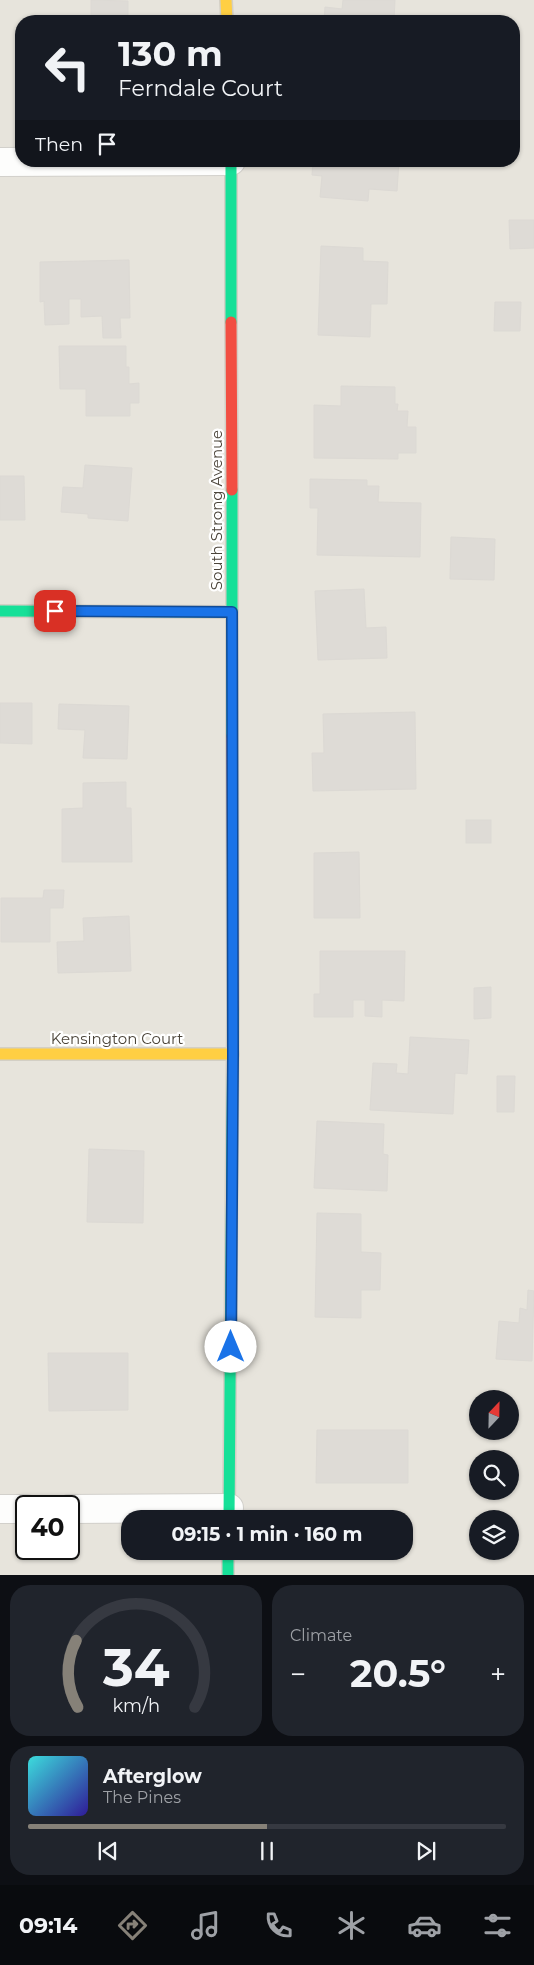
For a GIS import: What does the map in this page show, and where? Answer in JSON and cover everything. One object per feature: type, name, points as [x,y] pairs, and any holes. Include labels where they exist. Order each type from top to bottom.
[{"type":"street","points":[[226,0],[227,15]]},
{"type":"street","points":[[0,162],[15,162]]},
{"type":"street","name":"South Strong Avenue","points":[[229,1510],[233,1054],[231,167]]},
{"type":"street","points":[[0,611],[232,612]]},
{"type":"street","name":"Kensington Court","points":[[0,1054],[233,1054]]},
{"type":"street","points":[[0,1508],[15,1508]]},
{"type":"street","points":[[80,1508],[122,1510]]},
{"type":"street","points":[[228,1560],[228,1575]]},
{"type":"shaded area","points":[[0,0],[534,0],[534,1575],[0,1575]]},
{"type":"building","points":[[91,0],[128,1],[128,15],[91,15]]},
{"type":"building","points":[[343,0],[395,0],[394,15],[324,15],[325,7],[342,9]]},
{"type":"building","points":[[313,167],[399,167],[397,191],[369,189],[368,201],[320,197],[322,176],[312,175]]},
{"type":"building","points":[[509,220],[534,220],[534,248],[510,249]]},
{"type":"building","points":[[321,246],[363,248],[363,261],[388,262],[387,304],[371,304],[370,337],[318,335]]},
{"type":"building","points":[[129,260],[130,318],[120,318],[121,338],[103,338],[102,316],[81,317],[81,299],[69,299],[69,324],[45,325],[44,301],[40,302],[40,262]]},
{"type":"building","points":[[495,302],[521,302],[520,331],[494,331]]},
{"type":"building","points":[[59,346],[126,346],[126,367],[129,367],[129,384],[139,383],[139,403],[130,403],[130,416],[86,416],[86,389],[60,389]]},
{"type":"building","points":[[341,386],[395,387],[395,404],[398,404],[397,411],[408,411],[407,427],[416,427],[416,453],[398,453],[398,459],[314,458],[314,405],[341,406]]},
{"type":"building","points":[[85,465],[132,468],[128,521],[88,518],[88,514],[61,512],[63,487],[83,488]]},
{"type":"building","points":[[0,476],[24,476],[25,520],[0,520]]},
{"type":"building","points":[[310,479],[367,480],[367,486],[379,486],[378,502],[421,503],[420,557],[317,555],[318,508],[310,508]]},
{"type":"building","points":[[451,537],[495,539],[494,580],[450,579]]},
{"type":"building","points":[[364,589],[366,628],[386,627],[387,658],[318,660],[315,591]]},
{"type":"building","points":[[0,703],[32,703],[32,744],[0,743]]},
{"type":"building","points":[[59,704],[129,706],[127,759],[83,758],[85,730],[58,729]]},
{"type":"building","points":[[415,712],[416,789],[313,791],[312,753],[324,753],[323,714]]},
{"type":"building","points":[[126,782],[126,808],[131,808],[132,862],[62,862],[62,809],[83,808],[83,783]]},
{"type":"building","points":[[466,820],[491,820],[491,843],[466,843]]},
{"type":"building","points":[[359,852],[360,918],[314,918],[314,853]]},
{"type":"building","points":[[44,890],[64,890],[63,908],[50,908],[50,942],[1,942],[1,898],[43,898]]},
{"type":"building","points":[[129,916],[131,971],[58,973],[57,942],[84,941],[83,918]]},
{"type":"building","points":[[320,951],[405,951],[404,1001],[382,1000],[382,1017],[365,1016],[365,1000],[353,1000],[353,1017],[314,1017],[314,994],[320,994]]},
{"type":"building","points":[[491,987],[491,1018],[474,1019],[474,988]]},
{"type":"building","points":[[410,1037],[469,1040],[467,1074],[455,1073],[453,1114],[370,1110],[373,1063],[397,1064],[396,1073],[408,1074]]},
{"type":"building","points":[[497,1076],[515,1076],[514,1112],[497,1112]]},
{"type":"building","points":[[317,1121],[384,1124],[383,1154],[388,1155],[387,1191],[314,1188]]},
{"type":"building","points":[[89,1149],[144,1151],[143,1223],[87,1222]]},
{"type":"building","points":[[317,1213],[361,1214],[361,1252],[381,1253],[380,1290],[361,1290],[361,1318],[315,1317]]},
{"type":"building","points":[[528,1290],[534,1291],[532,1361],[496,1359],[499,1321],[519,1323],[520,1308],[527,1310]]},
{"type":"building","points":[[48,1353],[128,1353],[128,1410],[49,1411]]},
{"type":"building","points":[[317,1430],[408,1430],[408,1483],[316,1483]]},
{"type":"traffic: fast","points":[[231,167],[231,322]]},
{"type":"traffic: fast","points":[[232,490],[232,736]]},
{"type":"traffic: fast","points":[[0,611],[232,612]]},
{"type":"traffic: fast","points":[[229,1510],[233,1009]]},
{"type":"traffic: fast","points":[[228,1560],[228,1575]]},
{"type":"traffic: slow","points":[[226,0],[227,15]]},
{"type":"traffic: slow","points":[[0,1054],[233,1054]]},
{"type":"traffic: jam","points":[[231,322],[232,490]]},
{"type":"traffic: jam","points":[[232,736],[233,1009]]},
{"type":"route","points":[[55,611],[232,612],[233,1054],[231,1347]]}]
